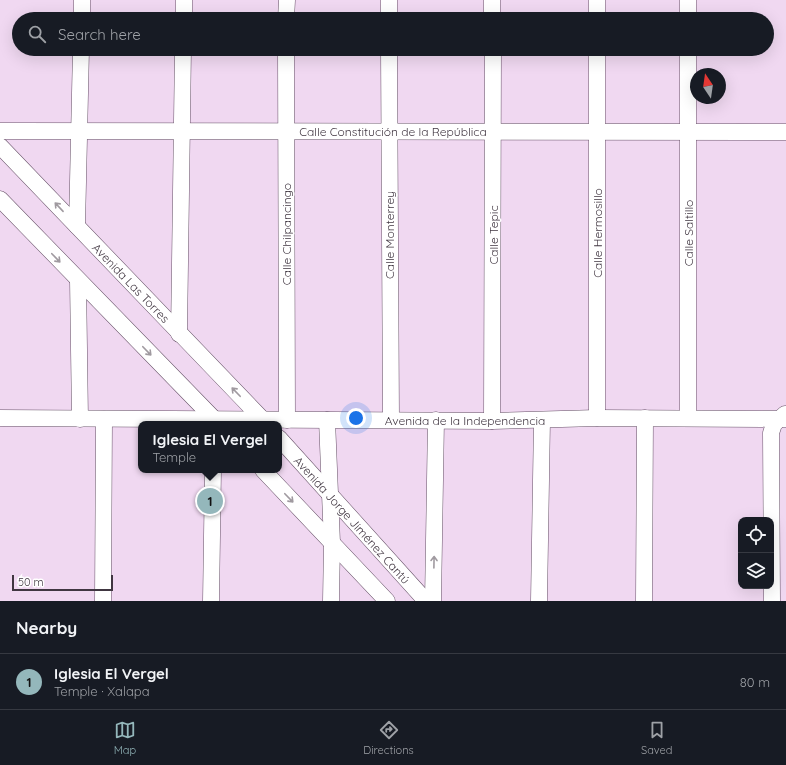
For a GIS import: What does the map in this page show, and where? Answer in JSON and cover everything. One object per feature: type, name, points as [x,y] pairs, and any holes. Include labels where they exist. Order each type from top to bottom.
[{"type":"street","points":[[82,0],[82,12]]},
{"type":"street","points":[[184,0],[184,12]]},
{"type":"street","points":[[286,0],[286,12]]},
{"type":"street","points":[[389,0],[389,12]]},
{"type":"street","points":[[492,0],[492,12]]},
{"type":"street","points":[[597,0],[597,12]]},
{"type":"street","points":[[688,0],[688,12]]},
{"type":"street","points":[[77,226],[81,56]]},
{"type":"street","points":[[179,334],[183,56]]},
{"type":"street","name":"Calle Chilpancingo","points":[[286,56],[287,420]]},
{"type":"street","name":"Calle Monterrey","points":[[389,56],[391,420]]},
{"type":"street","name":"Calle Tepic","points":[[492,420],[493,56]]},
{"type":"street","name":"Calle Hermosillo","points":[[596,418],[597,56]]},
{"type":"street","name":"Calle Saltillo","points":[[688,56],[688,418]]},
{"type":"street","name":"Calle Constitución de la República","points":[[0,131],[786,132]]},
{"type":"street","name":"Avenida Las Torres","points":[[0,146],[264,421]]},
{"type":"street","points":[[0,199],[214,421]]},
{"type":"street","points":[[78,280],[80,419]]},
{"type":"street","points":[[772,601],[779,585],[779,543],[771,433],[774,424],[784,417]]},
{"type":"street","name":"Avenida de la Independencia","points":[[276,421],[784,417]]},
{"type":"street","name":"Avenida de la Independencia","points":[[0,418],[178,421]]},
{"type":"street","points":[[644,601],[645,418]]},
{"type":"street","points":[[103,601],[104,419]]},
{"type":"street","points":[[327,420],[332,543],[331,601]]},
{"type":"street","points":[[433,601],[436,420]]},
{"type":"street","points":[[539,601],[542,420]]},
{"type":"street","name":"Avenida Jorge Jiménez Cantú","points":[[282,441],[330,497],[426,601]]},
{"type":"street","points":[[211,601],[213,473]]},
{"type":"street","points":[[265,473],[387,601]]},
{"type":"place","name":"Iglesia El Vergel","points":[[210,501]]}]
